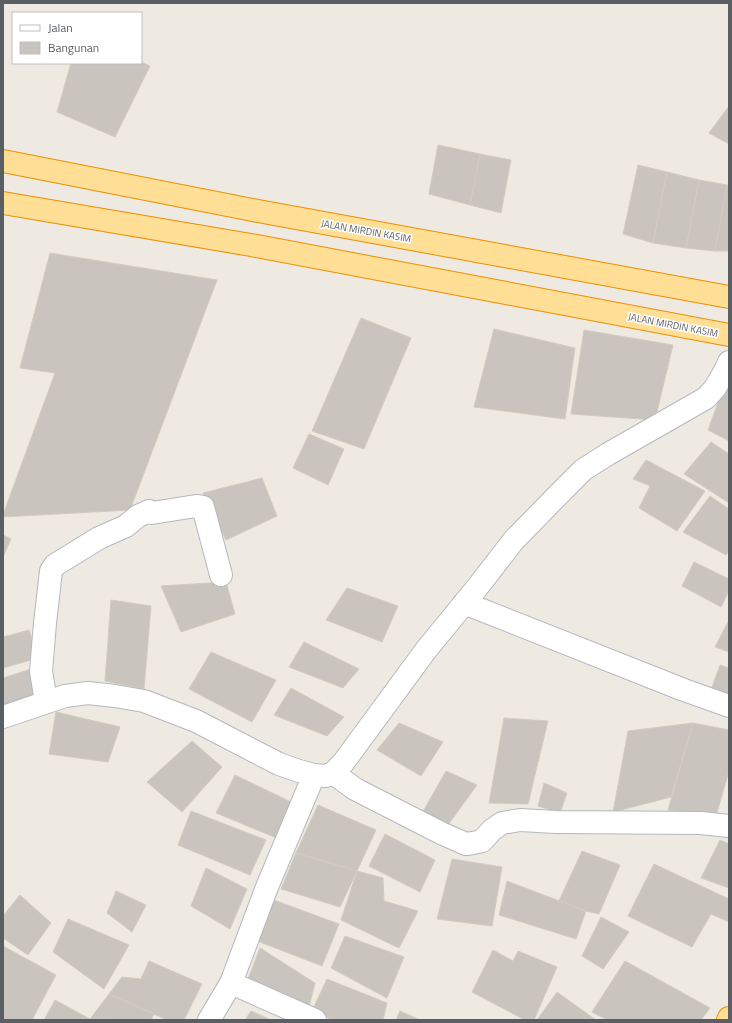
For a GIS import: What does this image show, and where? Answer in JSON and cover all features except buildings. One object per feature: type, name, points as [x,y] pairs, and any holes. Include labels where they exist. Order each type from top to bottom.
[{"type":"highway","name":"JALAN MIRDIN KASIM","points":[[3,161],[258,211],[729,297]]},
{"type":"highway","name":"JALAN MIRDIN KASIM","points":[[3,203],[251,245],[729,335]]},
{"type":"highway","points":[[251,245],[258,211]]},
{"type":"street","points":[[210,1020],[231,983],[267,887],[324,774],[343,763],[426,650],[514,540],[583,470],[706,398],[715,388],[729,362]]},
{"type":"street","points":[[46,702],[42,671],[45,623],[51,570],[55,565],[99,538],[126,526],[138,516],[149,511],[152,513],[196,506],[202,507],[221,575]]},
{"type":"street","points":[[464,603],[684,690],[729,706]]},
{"type":"street","points":[[3,717],[65,696],[88,693],[144,701],[196,721],[280,764],[299,771],[324,774],[466,844],[482,841],[492,830],[502,823],[520,820],[556,822],[701,823],[729,826]]},
{"type":"street","points":[[231,983],[315,1020]]}]
